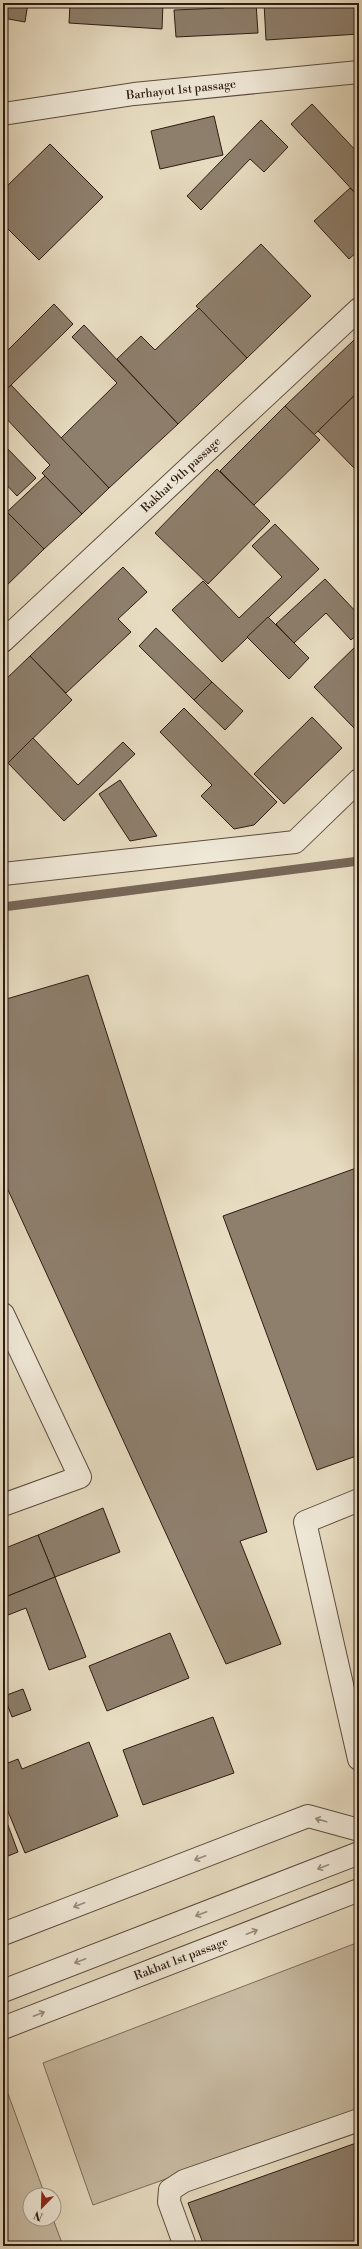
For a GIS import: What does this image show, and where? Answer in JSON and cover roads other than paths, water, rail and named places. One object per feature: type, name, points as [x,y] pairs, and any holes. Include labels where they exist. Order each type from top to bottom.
[{"type":"street","name":"Barhayot 1st passage","points":[[3,114],[134,94],[359,72]]},
{"type":"street","name":"Rakhat 9th passage","points":[[3,640],[359,309]]},
{"type":"street","points":[[3,874],[295,842],[359,780]]},
{"type":"street","points":[[3,1314],[80,1477],[3,1505]]},
{"type":"street","points":[[359,1500],[305,1522],[359,1759]]},
{"type":"street","points":[[3,1934],[308,1816],[359,1830]]},
{"type":"street","points":[[3,1991],[359,1853]]},
{"type":"street","name":"Rakhat 1st passage","points":[[3,2028],[359,1890]]},
{"type":"street","points":[[185,2246],[169,2202],[170,2190],[184,2180],[359,2120]]},
{"type":"waterway","points":[[3,907],[359,861]]}]
